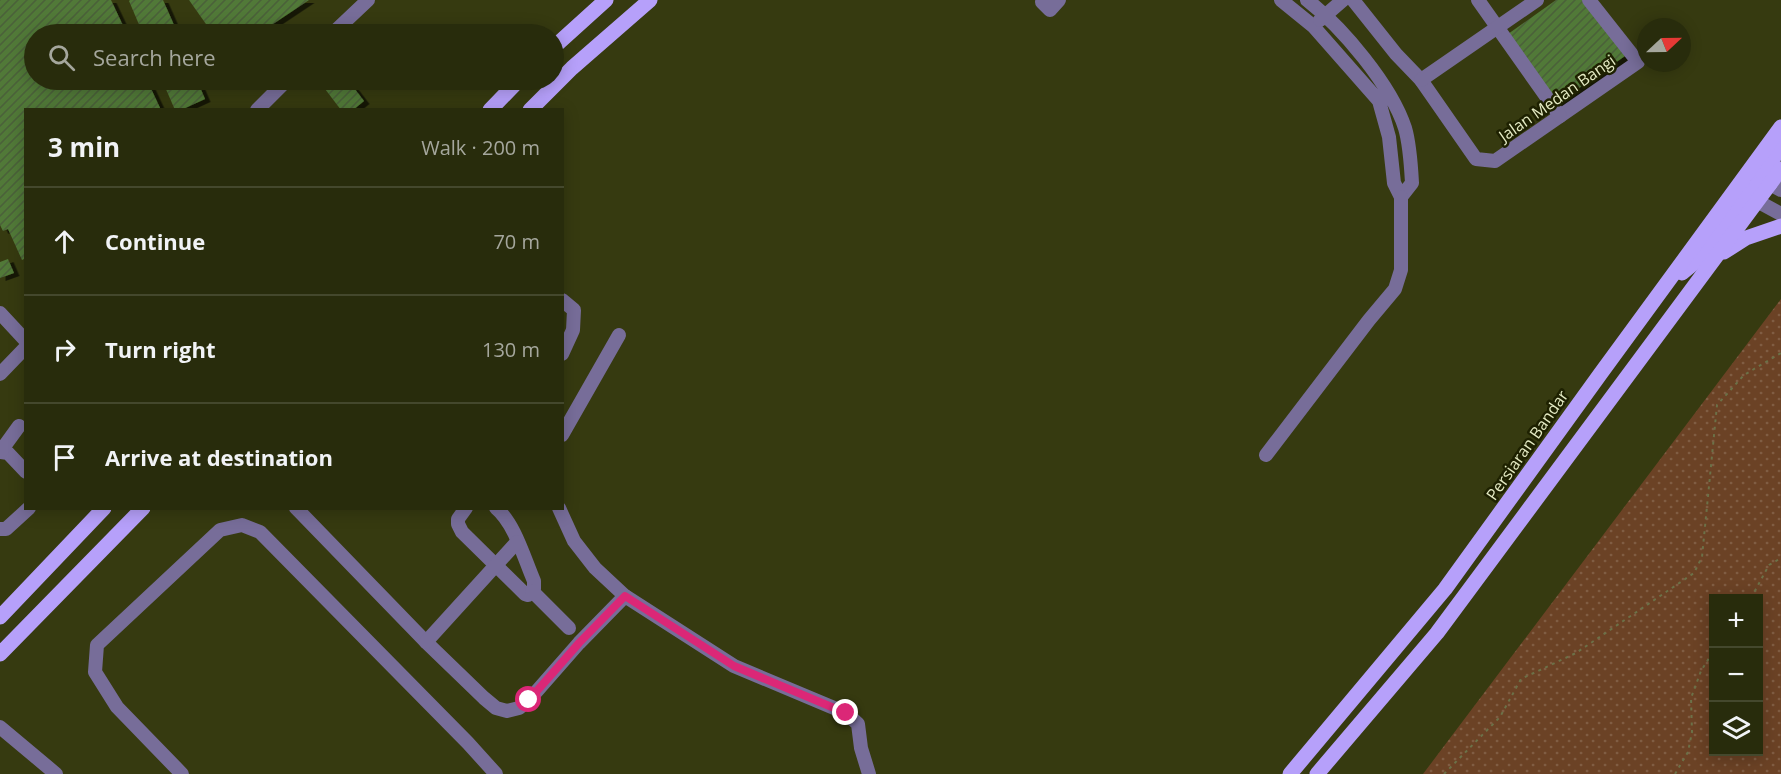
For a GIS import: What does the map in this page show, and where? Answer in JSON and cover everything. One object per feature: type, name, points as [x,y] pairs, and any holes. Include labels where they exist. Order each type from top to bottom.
[{"type":"main road","points":[[564,38],[606,0]]},
{"type":"main road","points":[[564,76],[650,0]]},
{"type":"main road","points":[[492,108],[509,90]]},
{"type":"main road","points":[[532,108],[550,90]]},
{"type":"main road","name":"Persiaran Bandar","points":[[1290,774],[1445,589],[1781,128]]},
{"type":"main road","points":[[1766,190],[1762,173],[1781,147]]},
{"type":"main road","points":[[1317,774],[1437,633],[1781,169]]},
{"type":"main road","points":[[1662,290],[1699,259],[1743,200],[1766,190]]},
{"type":"main road","points":[[1714,260],[1746,238],[1781,226]]},
{"type":"main road","points":[[0,616],[102,510]]},
{"type":"main road","points":[[0,654],[141,510]]},
{"type":"street","points":[[343,24],[368,0]]},
{"type":"street","points":[[1044,0],[1042,2],[1050,10],[1059,0]]},
{"type":"street","points":[[1266,455],[1395,289],[1401,270],[1401,197],[1394,183],[1389,137],[1379,101],[1313,26],[1281,0]]},
{"type":"street","points":[[1313,26],[1343,0]]},
{"type":"street","name":"Jalan Medan Bangi","points":[[1353,0],[1396,54],[1421,80],[1476,159],[1495,161],[1638,62],[1589,0]]},
{"type":"street","points":[[1478,0],[1560,116]]},
{"type":"street","points":[[1421,80],[1536,0]]},
{"type":"street","points":[[1299,14],[1311,1],[1361,56],[1379,79],[1398,111],[1405,128],[1412,183],[1401,197]]},
{"type":"street","points":[[259,108],[277,90]]},
{"type":"street","points":[[1766,190],[1781,214]]},
{"type":"street","points":[[564,302],[573,310],[573,330],[564,350]]},
{"type":"street","points":[[0,313],[24,339]]},
{"type":"street","points":[[564,431],[619,335]]},
{"type":"street","points":[[0,374],[24,348]]},
{"type":"street","points":[[19,426],[0,452],[8,453],[24,470]]},
{"type":"street","points":[[0,529],[6,529],[27,510]]},
{"type":"street","points":[[298,510],[484,699],[496,708],[507,711],[519,708],[529,700],[579,643],[625,596]]},
{"type":"street","points":[[465,510],[458,519],[462,532],[495,566],[528,595],[535,585],[534,581],[512,526],[498,510]]},
{"type":"street","points":[[560,510],[574,542],[595,568],[625,596],[734,666],[846,713],[858,724],[868,774]]},
{"type":"street","points":[[182,774],[117,707],[95,672],[97,645],[220,530],[242,525],[261,532],[496,774]]},
{"type":"street","points":[[426,642],[517,542]]},
{"type":"street","points":[[532,591],[568,628]]},
{"type":"street","points":[[0,727],[56,774]]},
{"type":"path","points":[[1444,774],[1500,717],[1521,679],[1576,653],[1694,573],[1702,557],[1717,405],[1744,375],[1781,353]]},
{"type":"path","points":[[1753,594],[1768,565],[1781,558]]},
{"type":"path","points":[[1675,774],[1688,752],[1692,732],[1691,698],[1709,657]]},
{"type":"shaded area","points":[[1781,299],[1781,774],[1423,774]]},
{"type":"building","points":[[0,0],[111,0],[122,24],[24,24],[24,90],[152,90],[160,108],[24,108],[24,259],[22,260],[8,229],[3,231],[0,225]]},
{"type":"building","points":[[163,0],[174,24],[139,24],[129,1]]},
{"type":"building","points":[[189,0],[309,0],[273,24],[206,24]]},
{"type":"building","points":[[1556,0],[1585,0],[1625,56],[1556,104],[1508,34]]},
{"type":"building","points":[[166,90],[201,90],[205,99],[185,108],[174,108]]},
{"type":"building","points":[[326,90],[356,90],[364,101],[355,108],[339,108]]},
{"type":"building","points":[[8,259],[14,273],[0,278],[0,262]]},
{"type":"route","points":[[529,700],[579,643],[625,596],[734,666],[846,713]]}]
